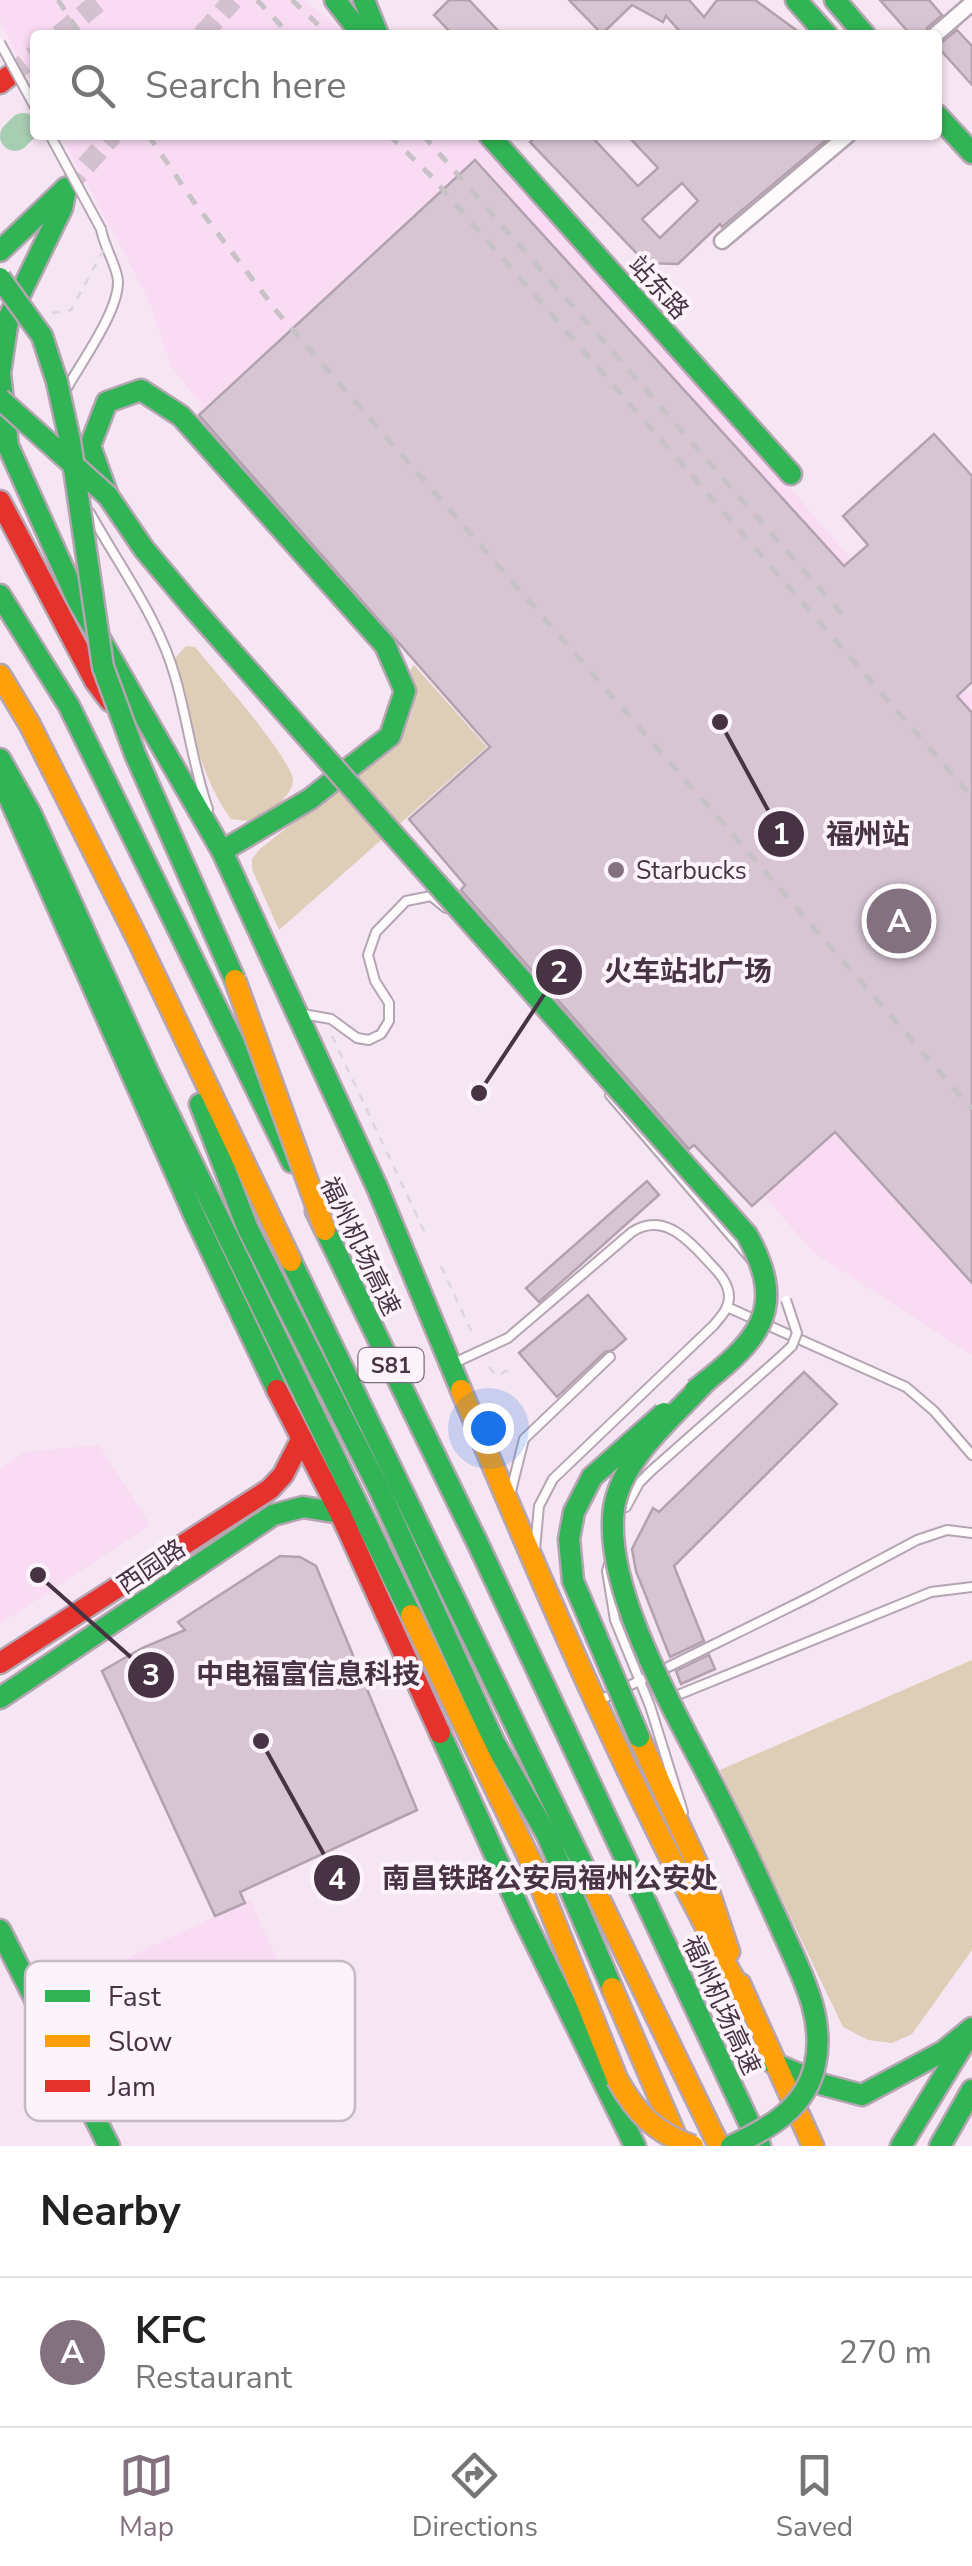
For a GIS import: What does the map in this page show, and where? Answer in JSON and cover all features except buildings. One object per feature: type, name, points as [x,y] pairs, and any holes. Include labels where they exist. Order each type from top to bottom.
[{"type":"main road","points":[[336,0],[358,30]]},
{"type":"main road","points":[[364,0],[375,30]]},
{"type":"main road","points":[[796,0],[823,30]]},
{"type":"main road","points":[[835,0],[861,30]]},
{"type":"main road","points":[[942,120],[972,153]]},
{"type":"main road","name":"站东路","points":[[495,140],[791,474]]},
{"type":"main road","points":[[0,252],[66,188],[62,208],[8,319],[0,374],[8,446],[77,599],[222,851],[377,1187],[535,1568],[684,1891],[744,1996]]},
{"type":"main road","points":[[0,278],[42,336],[57,382],[70,442],[103,667],[135,754],[244,1000],[325,1230]]},
{"type":"main road","points":[[108,496],[90,446],[107,402],[142,390],[181,416],[385,645],[405,691],[390,736],[310,800],[222,851]]},
{"type":"main road","points":[[0,399],[108,496],[182,595],[753,1243],[765,1266],[769,1284],[766,1316],[745,1346],[592,1478],[571,1524],[568,1552],[573,1581],[638,1737],[706,1883],[744,1996],[772,2064],[814,2146]]},
{"type":"main road","points":[[0,502],[95,681],[222,851]]},
{"type":"main road","name":"福州机场高速","points":[[0,595],[69,706],[478,1544],[760,2146]]},
{"type":"main road","name":"S81","points":[[0,674],[30,725],[136,936],[719,2146]]},
{"type":"main road","points":[[0,758],[31,814],[157,1090],[531,1862],[618,2078],[637,2114],[656,2131],[693,2146]]},
{"type":"main road","points":[[0,778],[196,1220],[340,1513],[522,1915],[635,2146]]},
{"type":"main road","points":[[136,936],[247,1227],[380,1492],[494,1742],[548,1835],[680,2146]]},
{"type":"main road","points":[[707,1380],[629,1470],[614,1508],[613,1534],[616,1563],[630,1611],[744,1846],[810,1992],[818,2020],[819,2058],[808,2092],[762,2134],[731,2146]]},
{"type":"main road","name":"西园路","points":[[0,1663],[270,1489],[283,1475],[301,1440]]},
{"type":"main road","name":"西园路","points":[[0,1698],[274,1515],[303,1506],[340,1513]]},
{"type":"main road","points":[[0,1930],[25,1980]]},
{"type":"main road","points":[[772,2064],[862,2095],[944,2051],[972,2029]]},
{"type":"main road","points":[[901,2146],[972,2029]]},
{"type":"main road","points":[[957,2120],[972,2090]]},
{"type":"main road","points":[[940,2146],[972,2098]]},
{"type":"main road","points":[[96,2121],[108,2146]]},
{"type":"street","points":[[941,30],[972,3]]},
{"type":"street","points":[[722,242],[842,140]]},
{"type":"lane","points":[[0,43],[30,98]]},
{"type":"lane","points":[[53,140],[102,229],[104,249],[117,273],[118,285],[111,310],[54,412]]},
{"type":"lane","points":[[52,428],[50,444],[54,452],[160,637],[176,679],[198,780],[222,851]]},
{"type":"lane","points":[[297,1013],[331,1019],[357,1038],[368,1040],[382,1034],[389,1022],[388,1003],[368,955],[376,932],[406,901],[431,896],[456,914],[786,1300],[798,1332],[792,1346],[639,1483],[623,1513],[607,1571],[615,1620],[650,1706],[706,1883]]},
{"type":"lane","points":[[450,1365],[508,1338],[632,1232],[647,1224],[667,1226],[688,1239],[726,1284],[727,1307],[708,1331],[552,1479],[539,1506],[535,1568]]},
{"type":"lane","points":[[727,1307],[906,1387],[934,1411],[972,1456]]},
{"type":"lane","points":[[508,1504],[524,1438],[610,1358]]},
{"type":"lane","points":[[598,1701],[916,1540],[947,1530],[972,1533]]},
{"type":"lane","points":[[624,1716],[930,1592],[972,1587]]},
{"type":"path","points":[[40,308],[55,314],[70,310],[104,249]]},
{"type":"path","points":[[329,1030],[425,1233]]},
{"type":"path","points":[[440,1266],[473,1335]]},
{"type":"path","points":[[489,1367],[497,1376],[512,1368]]},
{"type":"shaded area","points":[[0,0],[304,0],[342,30],[30,30],[30,77],[0,23]]},
{"type":"shaded area","points":[[64,140],[484,140],[972,696],[972,1355],[813,1252],[765,1197],[752,1206],[695,1145],[677,1160],[453,898],[465,884],[409,819],[489,747],[198,416],[201,404],[171,366],[149,300]]},
{"type":"shaded area","points":[[186,646],[195,647],[267,735],[290,770],[293,781],[288,793],[257,822],[231,819],[210,781],[175,658]]},
{"type":"shaded area","points":[[414,665],[487,747],[279,930],[252,869],[252,859],[398,740],[413,706],[410,670]]},
{"type":"shaded area","points":[[99,1445],[150,1525],[0,1624],[0,1469],[25,1452]]},
{"type":"shaded area","points":[[972,1660],[972,1950],[912,2034],[892,2043],[868,2040],[843,2027],[720,1770]]},
{"type":"shaded area","points":[[250,1900],[278,1961],[121,1961]]},
{"type":"waterway","points":[[15,136],[23,128]]},
{"type":"tunnel","points":[[65,30],[101,0]]},
{"type":"tunnel","points":[[206,30],[233,0]]},
{"type":"tunnel","points":[[9,76],[30,59]]},
{"type":"tunnel","points":[[66,188],[109,140]]},
{"type":"railway","points":[[58,0],[78,30]]},
{"type":"railway","points":[[257,0],[285,30]]},
{"type":"railway","points":[[292,0],[324,30]]},
{"type":"railway","points":[[151,140],[278,313],[972,1109]]},
{"type":"railway","points":[[394,140],[430,175],[972,797]]},
{"type":"railway","points":[[427,140],[849,622]]},
{"type":"traffic: fast","points":[[335,0],[358,30]]},
{"type":"traffic: fast","points":[[364,0],[376,30]]},
{"type":"traffic: fast","points":[[796,0],[823,30]]},
{"type":"traffic: fast","points":[[835,0],[861,30]]},
{"type":"traffic: fast","points":[[942,120],[972,153]]},
{"type":"traffic: fast","points":[[493,140],[791,474]]},
{"type":"traffic: fast","points":[[66,188],[62,208],[8,319],[0,373],[8,446],[77,599],[222,851],[377,1187],[461,1390]]},
{"type":"traffic: fast","points":[[0,251],[66,188]]},
{"type":"traffic: fast","points":[[0,278],[42,336],[57,382],[70,441],[103,667],[135,754],[235,980]]},
{"type":"traffic: fast","points":[[108,496],[90,446],[107,402],[141,390],[181,416],[385,645],[405,691],[390,736],[310,799],[222,851]]},
{"type":"traffic: fast","points":[[0,399],[108,496],[144,549],[195,610],[747,1235],[766,1285],[766,1305],[760,1323],[735,1356],[695,1390]]},
{"type":"traffic: fast","points":[[0,595],[69,706],[292,1162]]},
{"type":"traffic: fast","points":[[0,759],[31,814],[148,1072],[411,1615]]},
{"type":"traffic: fast","points":[[0,777],[196,1219],[277,1390]]},
{"type":"traffic: fast","points":[[200,1104],[247,1227],[380,1491],[494,1742],[547,1835],[612,1988]]},
{"type":"traffic: fast","points":[[316,1211],[478,1544],[760,2146]]},
{"type":"traffic: fast","points":[[291,1261],[596,1892]]},
{"type":"traffic: fast","points":[[707,1380],[652,1438],[627,1472],[614,1508],[614,1542],[620,1578],[648,1656],[751,1862],[803,1978],[814,2012],[815,2065],[803,2093],[784,2115],[731,2146]]},
{"type":"traffic: fast","points":[[639,1737],[573,1581],[569,1539],[574,1512],[592,1477],[664,1413]]},
{"type":"traffic: fast","points":[[0,1698],[273,1515],[303,1507],[340,1513]]},
{"type":"traffic: fast","points":[[440,1733],[522,1915],[635,2146]]},
{"type":"traffic: fast","points":[[0,1930],[25,1980]]},
{"type":"traffic: fast","points":[[773,2063],[824,2085],[862,2095],[944,2051],[972,2028]]},
{"type":"traffic: fast","points":[[901,2146],[966,2040]]},
{"type":"traffic: fast","points":[[940,2146],[972,2090]]},
{"type":"traffic: fast","points":[[96,2121],[109,2146]]},
{"type":"traffic: slow","points":[[0,675],[30,725],[136,936],[291,1261]]},
{"type":"traffic: slow","points":[[235,980],[325,1230]]},
{"type":"traffic: slow","points":[[461,1390],[629,1774],[744,1997]]},
{"type":"traffic: slow","points":[[411,1615],[531,1862],[617,2079]]},
{"type":"traffic: slow","points":[[639,1737],[706,1883],[729,1952]]},
{"type":"traffic: slow","points":[[596,1892],[719,2146]]},
{"type":"traffic: slow","points":[[740,1984],[813,2146]]},
{"type":"traffic: slow","points":[[612,1988],[680,2146]]},
{"type":"traffic: slow","points":[[617,2079],[648,2120],[693,2146]]},
{"type":"traffic: jam","points":[[0,83],[9,76]]},
{"type":"traffic: jam","points":[[0,501],[95,681],[110,701]]},
{"type":"traffic: jam","points":[[277,1390],[340,1513],[440,1733]]},
{"type":"traffic: jam","points":[[0,1663],[270,1489],[283,1475],[301,1440]]},
{"type":"place","name":"福州站","points":[[720,722]]},
{"type":"place","name":"Starbucks","points":[[616,870]]},
{"type":"place","name":"KFC","points":[[899,921]]},
{"type":"place","name":"火车站北广场","points":[[479,1093]]},
{"type":"place","name":"中电福富信息科技","points":[[38,1575]]},
{"type":"place","name":"南昌铁路公安局福州公安处","points":[[261,1741]]}]
